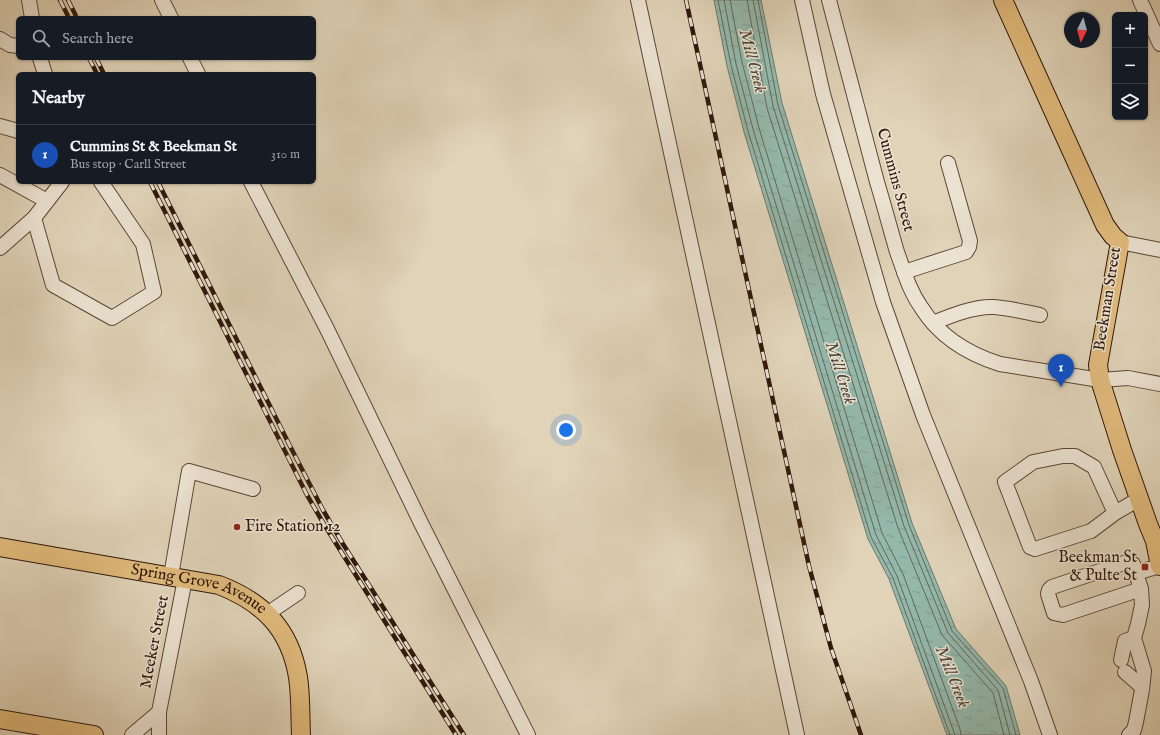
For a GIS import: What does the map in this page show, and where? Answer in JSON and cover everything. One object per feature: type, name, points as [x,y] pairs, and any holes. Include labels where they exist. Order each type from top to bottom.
[{"type":"main road","name":"Beekman Street","points":[[1003,0],[1105,225],[1113,236],[1120,242],[1098,365],[1100,380],[1139,500],[1154,525],[1155,541],[1160,566]]},
{"type":"main road","name":"Spring Grove Avenue","points":[[0,548],[178,577],[219,585],[238,592],[255,603],[267,614],[284,636],[291,650],[296,664],[298,679],[301,735]]},
{"type":"main road","points":[[0,719],[94,735]]},
{"type":"street","points":[[29,0],[32,16]]},
{"type":"street","points":[[162,0],[170,16]]},
{"type":"street","points":[[638,0],[797,735]]},
{"type":"street","points":[[802,0],[823,94],[883,302],[923,415],[1031,680],[1050,735]]},
{"type":"street","name":"Cummins Street","points":[[829,0],[887,220],[911,290],[921,308],[933,323],[944,334],[964,349],[1000,364],[1100,380],[1128,378],[1160,384]]},
{"type":"street","points":[[1140,0],[1160,44]]},
{"type":"street","points":[[0,39],[10,45],[16,46]]},
{"type":"street","points":[[41,60],[44,72]]},
{"type":"street","points":[[191,60],[197,72]]},
{"type":"street","points":[[0,126],[16,130]]},
{"type":"street","points":[[904,272],[966,252],[969,248],[970,241],[948,163]]},
{"type":"street","points":[[0,175],[16,184]]},
{"type":"street","points":[[16,184],[47,201]]},
{"type":"street","points":[[0,248],[34,218],[60,184]]},
{"type":"street","points":[[34,218],[53,285],[112,318],[154,292],[143,244],[103,184]]},
{"type":"street","points":[[252,184],[327,329],[418,516],[528,735]]},
{"type":"street","points":[[1120,242],[1160,250]]},
{"type":"street","points":[[933,323],[971,310],[993,307],[1040,315]]},
{"type":"street","points":[[1115,513],[1094,467],[1076,456],[1063,456],[1033,462],[1005,482],[1030,547],[1035,549],[1091,531],[1115,513],[1139,500]]},
{"type":"street","name":"Meeker Street","points":[[159,735],[159,712],[178,577],[189,471],[254,489]]},
{"type":"street","points":[[1129,735],[1134,730],[1135,726],[1144,671],[1134,638],[1142,605],[1141,589],[1134,564],[1129,562],[1124,563],[1052,588],[1049,590],[1048,594],[1054,613],[1063,615],[1141,589]]},
{"type":"street","points":[[1136,573],[1160,566]]},
{"type":"street","points":[[267,614],[298,593]]},
{"type":"street","points":[[1134,638],[1125,641],[1123,666],[1142,687]]},
{"type":"street","name":"Meeker Street","points":[[132,735],[159,712]]},
{"type":"water","name":"Mill Creek","points":[[714,0],[761,0],[782,103],[912,523],[956,629],[1006,686],[1020,735],[947,735],[889,579],[868,539],[744,132],[727,66]]},
{"type":"railway","points":[[60,0],[68,16]]},
{"type":"railway","points":[[68,0],[76,16]]},
{"type":"railway","points":[[686,0],[809,566],[831,648],[861,735]]},
{"type":"railway","points":[[90,60],[96,72]]},
{"type":"railway","points":[[97,60],[103,72]]},
{"type":"railway","points":[[151,184],[307,495],[456,735]]},
{"type":"railway","points":[[159,184],[323,510],[464,735]]},
{"type":"place","name":"Cummins St & Beekman St","points":[[1061,387]]},
{"type":"place","name":"Fire Station 12","points":[[237,527]]},
{"type":"place","name":"Beekman St & Pulte St","points":[[1145,567]]}]
